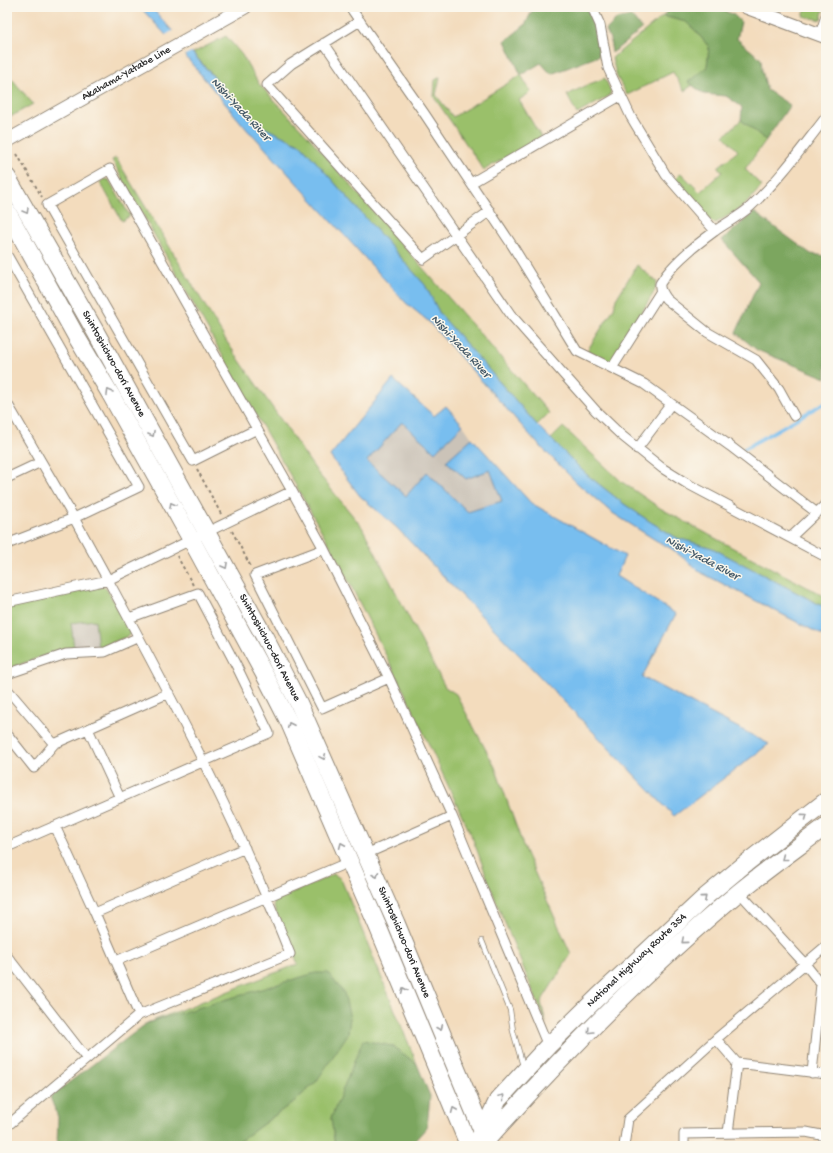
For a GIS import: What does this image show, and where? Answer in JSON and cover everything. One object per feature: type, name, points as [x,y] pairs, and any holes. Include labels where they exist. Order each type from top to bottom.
[{"type":"highway","name":"Shintoshichuo-dori Avenue","points":[[7,178],[94,329],[193,541],[264,636],[299,704],[366,854],[481,1141]]},
{"type":"highway","name":"Shintoshichuo-dori Avenue","points":[[7,211],[76,336],[193,541],[265,674],[287,718],[469,1146]]},
{"type":"highway","name":"National Highway Route 354","points":[[481,1141],[498,1100],[548,1046],[704,898],[751,859],[826,801]]},
{"type":"highway","name":"National Highway Route 354","points":[[481,1141],[624,996],[670,953],[739,892],[826,826]]},
{"type":"main road","name":"Akahama-Yatabe Line","points":[[7,141],[159,54],[245,7]]},
{"type":"main road","points":[[746,7],[823,36]]},
{"type":"street","points":[[350,7],[490,211],[577,351],[644,384],[730,446],[817,513]]},
{"type":"street","points":[[592,7],[600,25],[602,45],[608,68],[631,118],[666,174],[715,231]]},
{"type":"street","points":[[823,36],[826,16]]},
{"type":"street","points":[[360,22],[291,64],[267,85],[423,258],[490,211]]},
{"type":"street","points":[[324,43],[511,315],[596,411],[637,449],[662,468],[686,483],[826,557]]},
{"type":"street","points":[[471,183],[620,96]]},
{"type":"street","points":[[794,416],[779,389],[756,360],[707,332],[666,299],[661,291],[660,285],[677,262],[686,253],[749,208],[792,162],[826,117]]},
{"type":"street","points":[[257,430],[193,460],[47,205],[110,169],[221,363],[324,549],[389,678],[452,816],[548,1046]]},
{"type":"street","points":[[7,255],[139,487],[74,518],[7,544]]},
{"type":"street","points":[[612,368],[661,291]]},
{"type":"street","points":[[637,449],[671,404]]},
{"type":"street","points":[[7,1126],[140,1015],[290,954],[268,897],[169,693],[74,518],[8,407]]},
{"type":"street","points":[[7,478],[41,462]]},
{"type":"street","points":[[7,602],[108,580],[193,541],[292,491]]},
{"type":"street","points":[[790,538],[826,504]]},
{"type":"street","points":[[324,549],[255,575],[322,708],[389,678]]},
{"type":"street","points":[[7,847],[270,733],[198,594],[129,618]]},
{"type":"street","points":[[7,674],[66,654],[105,652],[139,637]]},
{"type":"street","points":[[7,689],[54,744]]},
{"type":"street","points":[[7,734],[34,768],[54,744],[169,693]]},
{"type":"street","points":[[88,729],[120,798]]},
{"type":"street","points":[[366,854],[452,816]]},
{"type":"street","points":[[55,826],[140,1015]]},
{"type":"street","points":[[95,913],[245,848]]},
{"type":"street","points":[[116,961],[349,862]]},
{"type":"street","points":[[739,892],[805,964],[821,984],[812,1073]]},
{"type":"street","points":[[624,1146],[628,1119],[716,1039],[826,946]]},
{"type":"street","points":[[7,956],[87,1059]]},
{"type":"street","points":[[716,1039],[737,1063],[826,1074]]},
{"type":"street","points":[[728,1133],[737,1063]]},
{"type":"street","points":[[684,1146],[684,1134],[806,1132],[826,1136]]},
{"type":"lane","points":[[482,941],[510,1010],[513,1031],[524,1072]]},
{"type":"path","points":[[17,154],[47,205]]},
{"type":"path","points":[[193,460],[222,516]]},
{"type":"path","points":[[230,529],[255,575]]},
{"type":"path","points":[[193,541],[176,555],[198,594]]},
{"type":"shaded area","points":[[402,422],[435,452],[463,425],[472,438],[446,461],[490,470],[502,501],[468,512],[427,473],[406,496],[367,460]]},
{"type":"shaded area","points":[[95,620],[98,647],[74,648],[70,623]]},
{"type":"green space","points":[[534,7],[587,7],[595,27],[599,56],[551,74],[541,63],[521,75],[505,41],[525,25]]},
{"type":"green space","points":[[671,7],[711,7],[733,14],[741,22],[737,39],[761,59],[767,90],[790,105],[766,140],[741,120],[742,107],[726,96],[704,94],[688,82],[707,67],[709,47],[696,31],[686,22],[663,16]]},
{"type":"green space","points":[[807,7],[824,7],[821,20],[803,16]]},
{"type":"green space","points":[[631,16],[642,29],[612,53],[610,39],[606,30],[617,19]]},
{"type":"green space","points":[[663,16],[686,22],[696,31],[709,47],[707,67],[693,78],[693,85],[684,91],[673,72],[627,95],[617,77],[612,58]]},
{"type":"green space","points":[[226,36],[242,55],[259,84],[308,136],[549,413],[537,425],[440,314],[425,285],[301,145],[255,123],[193,53]]},
{"type":"green space","points":[[7,73],[33,104],[12,116],[7,115]]},
{"type":"green space","points":[[521,75],[531,92],[519,100],[541,137],[484,170],[434,97],[435,80],[440,77],[436,95],[453,117]]},
{"type":"green space","points":[[605,78],[611,92],[609,96],[577,114],[567,95]]},
{"type":"green space","points":[[741,120],[766,140],[745,169],[762,186],[744,206],[716,223],[711,222],[675,179],[681,173],[700,192],[722,172],[718,167],[738,151],[724,136]]},
{"type":"green space","points":[[116,158],[227,342],[317,472],[362,527],[445,687],[456,694],[495,767],[525,851],[571,954],[541,1002],[546,1023],[496,901],[472,837],[404,691],[338,560],[112,160]]},
{"type":"green space","points":[[104,179],[109,180],[130,216],[122,221],[100,182]]},
{"type":"green space","points":[[754,212],[811,254],[826,256],[826,378],[757,350],[736,333],[759,282],[722,240]]},
{"type":"green space","points":[[637,265],[657,282],[654,292],[612,361],[609,362],[587,351],[614,308],[616,299]]},
{"type":"green space","points":[[563,427],[622,482],[660,508],[826,597],[826,608],[712,548],[677,538],[624,504],[586,474],[551,439]]},
{"type":"green space","points":[[102,586],[106,588],[131,632],[128,636],[102,647],[98,647],[95,620],[71,623],[74,648],[60,650],[7,669],[7,607]]},
{"type":"green space","points":[[334,874],[341,879],[417,1064],[392,1046],[331,1117],[335,1146],[227,1146],[237,1143],[296,1100],[316,1082],[147,1023],[298,964],[273,905],[275,901]]},
{"type":"green space","points":[[315,973],[328,973],[344,993],[350,1018],[348,1034],[316,1082],[296,1100],[237,1143],[227,1146],[57,1146],[58,1117],[50,1097],[147,1023]]},
{"type":"green space","points":[[363,1040],[392,1046],[417,1064],[430,1096],[427,1127],[410,1146],[335,1146],[331,1118]]},
{"type":"water","name":"Nishi-Yada River","points":[[140,7],[151,7],[255,123],[301,145],[425,285],[440,314],[537,425],[586,474],[624,504],[677,538],[712,548],[826,608],[826,637],[702,573],[672,549],[611,512],[577,483],[538,444],[428,321],[406,303],[249,132],[186,57]]},
{"type":"water","points":[[393,379],[434,416],[446,406],[463,425],[435,452],[402,422],[367,461],[406,496],[427,472],[468,512],[502,501],[490,470],[466,479],[446,461],[472,438],[531,503],[625,556],[616,576],[676,614],[642,677],[769,744],[674,816],[396,527],[360,496],[330,456]]},
{"type":"pier","points":[[174,30],[193,51],[183,56],[164,36]]},
{"type":"waterway","points":[[744,449],[826,402]]}]
